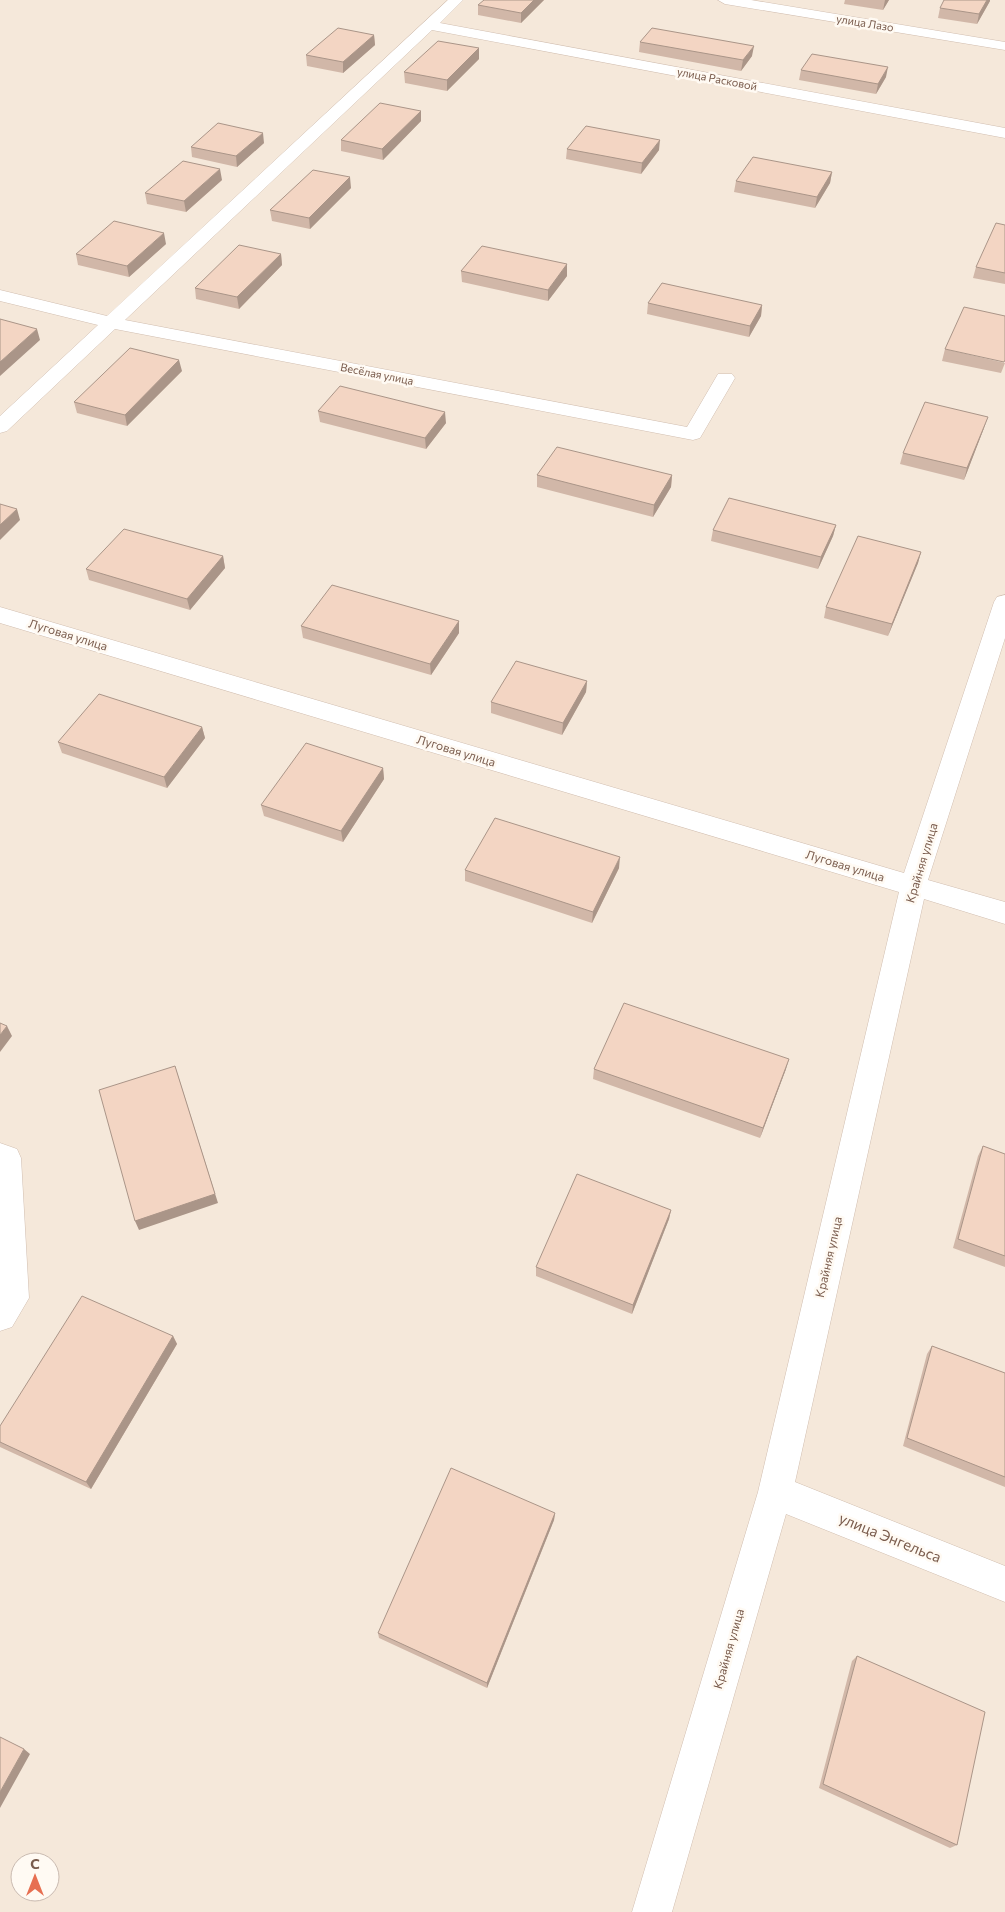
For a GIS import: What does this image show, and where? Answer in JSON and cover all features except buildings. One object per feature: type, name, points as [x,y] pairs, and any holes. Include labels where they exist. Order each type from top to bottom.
[{"type":"street","points":[[0,427],[456,0]]},
{"type":"street","name":"улица Лазо","points":[[724,0],[1005,46]]},
{"type":"street","name":"улица Расковой","points":[[429,25],[1005,133]]},
{"type":"street","name":"Весёлая улица","points":[[0,295],[111,323],[693,434],[724,378]]},
{"type":"street","name":"Крайняя улица","points":[[652,1912],[775,1492],[913,886],[1005,602]]},
{"type":"street","name":"Луговая улица","points":[[0,615],[1005,913]]},
{"type":"street","points":[[0,1156],[6,1158],[13,1298],[0,1316]]},
{"type":"street","name":"улица Энгельса","points":[[775,1492],[1005,1584]]},
{"type":"shaded area","points":[[0,0],[1005,0],[1005,1912],[0,1912]]}]
